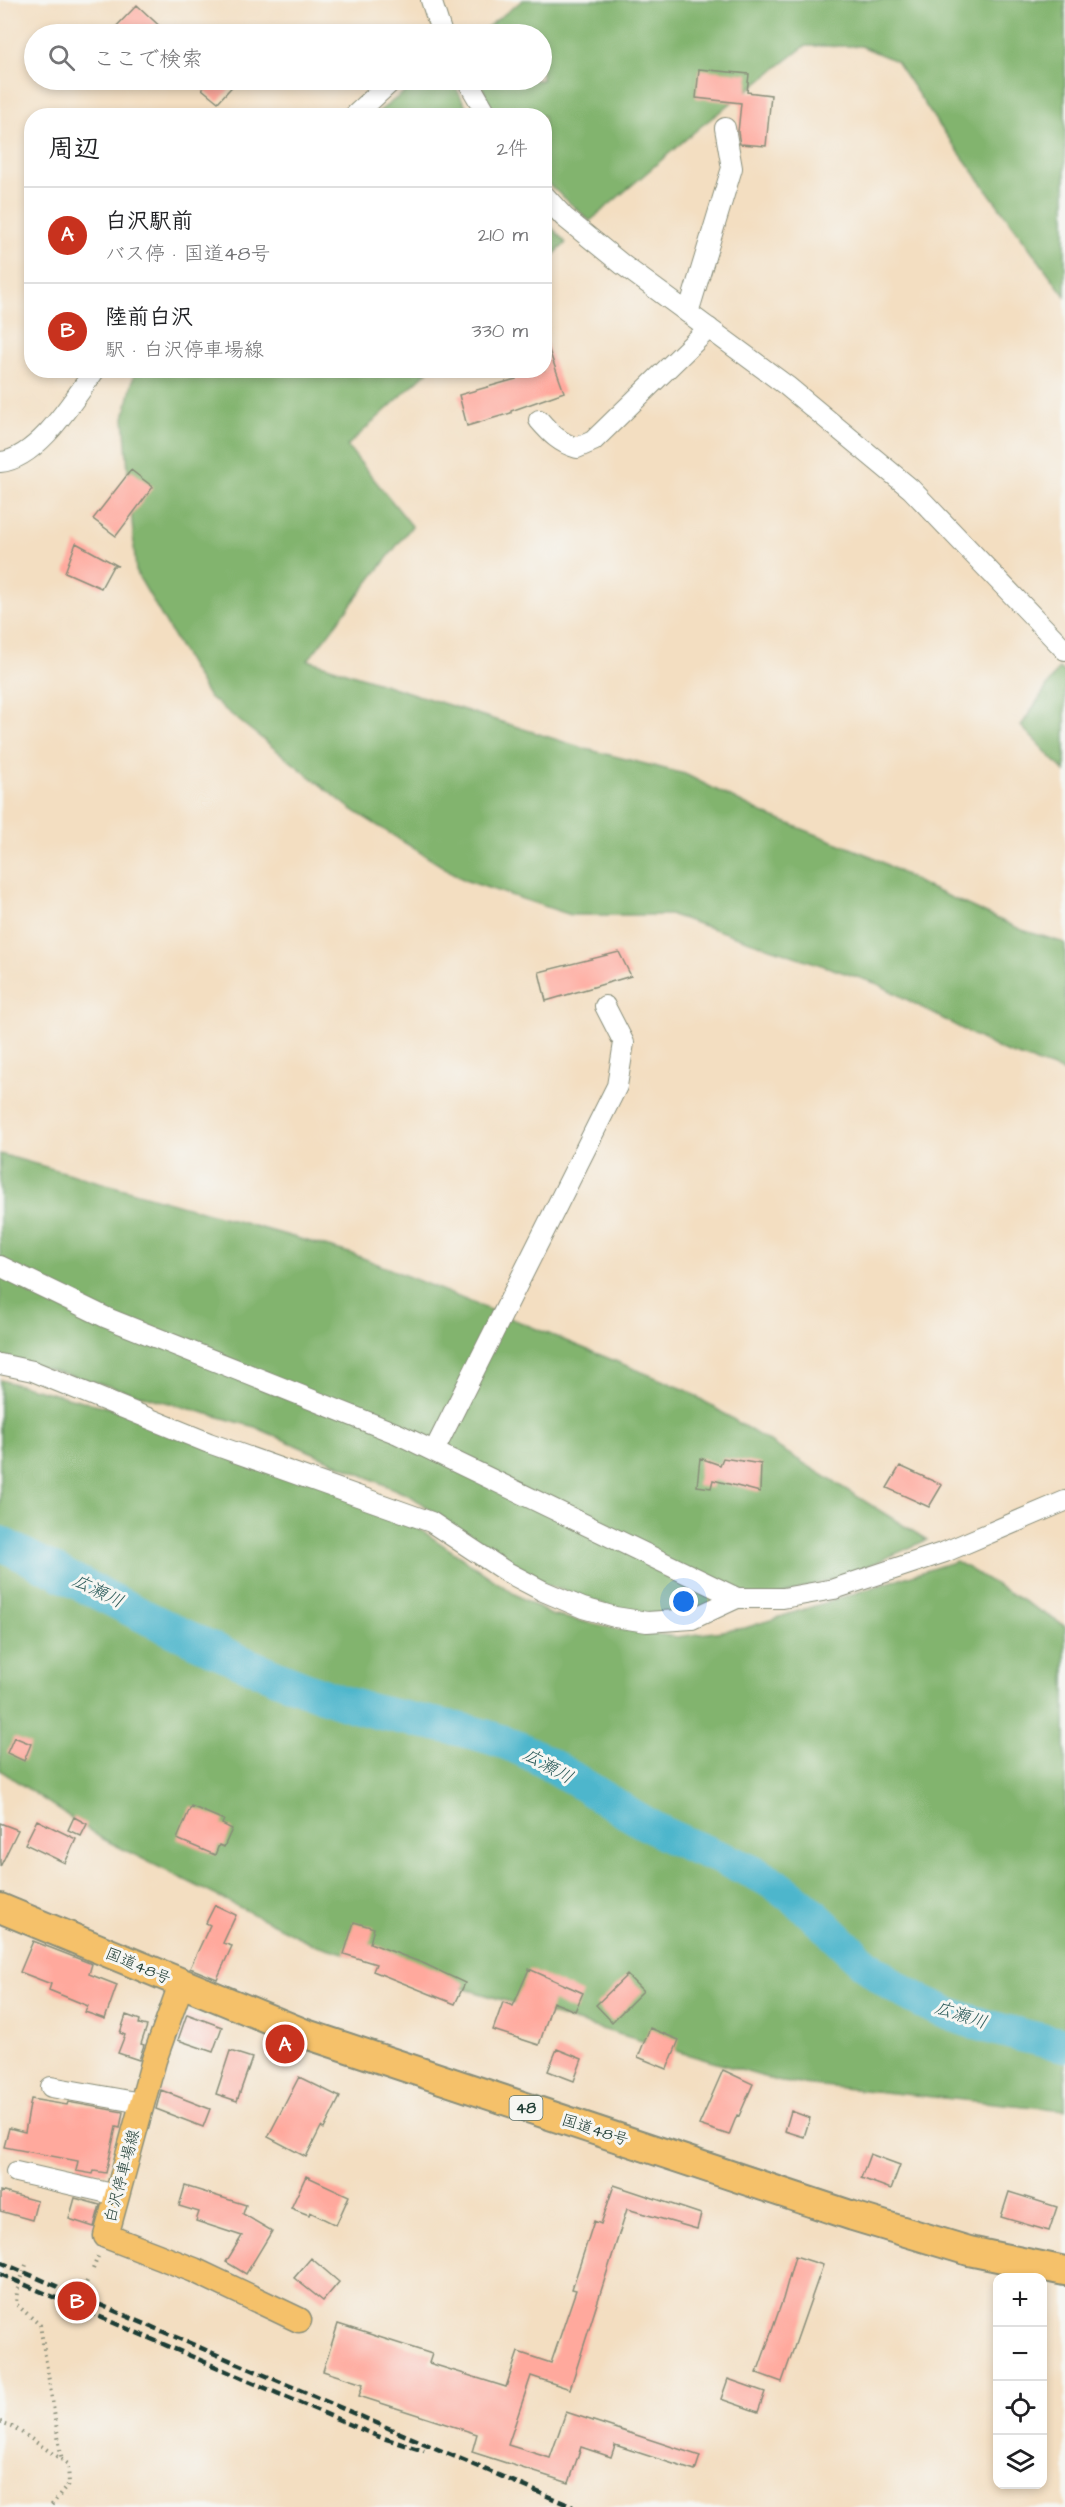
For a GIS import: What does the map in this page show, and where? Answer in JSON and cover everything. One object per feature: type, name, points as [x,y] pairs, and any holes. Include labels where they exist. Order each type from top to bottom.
[{"type":"highway","name":"国道48号","points":[[0,1908],[303,2033],[853,2216],[969,2251],[1065,2271]]},
{"type":"main road","name":"白沢停車場線","points":[[181,1984],[141,2103],[106,2236],[194,2270],[299,2320]]},
{"type":"street","points":[[431,0],[439,24]]},
{"type":"street","points":[[363,108],[382,90]]},
{"type":"street","points":[[473,90],[483,108]]},
{"type":"street","points":[[688,313],[732,168],[725,128]]},
{"type":"street","points":[[552,204],[564,217],[787,386],[911,489],[1065,650]]},
{"type":"street","points":[[539,420],[564,445],[578,448],[592,441],[709,328]]},
{"type":"street","points":[[0,462],[19,456],[53,427],[89,378]]},
{"type":"street","points":[[434,1451],[617,1086],[624,1043],[605,1006]]},
{"type":"street","points":[[0,1266],[107,1318],[274,1383],[434,1451],[737,1598],[783,1598],[834,1589],[945,1552],[1065,1501]]},
{"type":"street","points":[[0,1364],[33,1371],[209,1443],[431,1522],[505,1571],[583,1608],[615,1617],[665,1622],[700,1617],[737,1598]]},
{"type":"street","points":[[51,2087],[141,2103]]},
{"type":"street","points":[[16,2172],[117,2195]]},
{"type":"path","points":[[26,2265],[17,2290],[16,2304],[40,2325],[62,2461]]},
{"type":"path","points":[[84,2288],[88,2279]]},
{"type":"path","points":[[0,2422],[12,2426],[68,2464],[69,2484],[50,2507]]},
{"type":"green space","points":[[523,0],[1065,0],[1065,296],[936,121],[896,61],[861,46],[805,46],[700,127],[590,221],[552,187],[552,108],[492,108],[484,90],[552,90],[552,24],[491,24]]},
{"type":"green space","points":[[408,90],[457,90],[466,108],[383,108]]},
{"type":"green space","points":[[552,228],[566,243],[552,256]]},
{"type":"green space","points":[[133,378],[420,378],[347,446],[412,526],[308,660],[586,749],[685,774],[762,813],[873,857],[921,884],[1022,930],[1065,943],[1065,1072],[1003,1051],[878,984],[672,915],[571,915],[464,880],[351,809],[208,696],[136,572],[124,418]]},
{"type":"green space","points":[[1059,668],[1065,673],[1065,772],[1021,726]]},
{"type":"green space","points":[[0,1154],[353,1254],[686,1390],[927,1540],[852,1573],[729,1611],[644,1617],[531,1580],[412,1497],[255,1427],[15,1360],[0,1358]]},
{"type":"green space","points":[[0,1380],[130,1413],[359,1497],[418,1528],[513,1593],[551,1615],[619,1629],[677,1637],[745,1628],[956,1561],[1065,1626],[1065,2110],[781,2082],[313,1944],[101,1838],[0,1770]]},
{"type":"building","points":[[137,5],[157,24],[119,24]]},
{"type":"building","points":[[699,69],[749,74],[747,92],[771,95],[766,146],[740,144],[738,132],[741,103],[696,98]]},
{"type":"building","points":[[203,90],[229,90],[218,102]]},
{"type":"building","points":[[552,359],[564,392],[511,411],[511,413],[467,426],[459,395],[516,379],[552,378]]},
{"type":"building","points":[[131,470],[153,487],[116,536],[93,519]]},
{"type":"building","points":[[76,543],[118,566],[113,566],[101,588],[65,572]]},
{"type":"building","points":[[619,952],[631,976],[546,1001],[539,972]]},
{"type":"building","points":[[700,1458],[720,1465],[723,1458],[761,1464],[760,1492],[713,1480],[711,1488],[697,1486]]},
{"type":"building","points":[[900,1466],[942,1485],[929,1507],[887,1488]]},
{"type":"building","points":[[14,1737],[31,1744],[24,1761],[7,1753]]},
{"type":"building","points":[[191,1806],[224,1820],[222,1824],[232,1829],[224,1847],[219,1845],[215,1855],[177,1839]]},
{"type":"building","points":[[74,1817],[87,1824],[81,1836],[68,1830]]},
{"type":"building","points":[[37,1820],[76,1839],[65,1863],[25,1844]]},
{"type":"building","points":[[0,1823],[18,1830],[0,1867]]},
{"type":"building","points":[[215,1905],[236,1915],[223,1943],[232,1946],[217,1979],[190,1968],[210,1925],[206,1923]]},
{"type":"building","points":[[354,1922],[374,1928],[370,1943],[425,1964],[465,1983],[455,2004],[373,1971],[376,1964],[344,1954]]},
{"type":"building","points":[[33,1941],[92,1964],[89,1974],[117,1985],[105,2019],[85,2012],[88,2006],[49,1990],[51,1984],[20,1972]]},
{"type":"building","points":[[529,1969],[583,1993],[575,2011],[553,2002],[539,2045],[493,2030],[503,2002],[513,2006]]},
{"type":"building","points":[[627,1975],[643,1991],[612,2022],[596,2005]]},
{"type":"building","points":[[187,2014],[222,2027],[213,2052],[178,2040]]},
{"type":"building","points":[[126,2015],[140,2020],[139,2024],[147,2026],[139,2060],[118,2053],[125,2035],[120,2033]]},
{"type":"building","points":[[650,2028],[679,2040],[667,2069],[638,2057]]},
{"type":"building","points":[[557,2049],[582,2059],[574,2081],[548,2071]]},
{"type":"building","points":[[230,2051],[252,2058],[237,2101],[216,2094]]},
{"type":"building","points":[[723,2070],[753,2084],[729,2135],[699,2125]]},
{"type":"building","points":[[299,2077],[340,2097],[324,2129],[321,2127],[306,2157],[268,2137]]},
{"type":"building","points":[[161,2090],[210,2109],[203,2127],[156,2109]]},
{"type":"building","points":[[31,2099],[67,2105],[68,2102],[123,2112],[120,2128],[116,2127],[106,2173],[94,2171],[93,2174],[76,2171],[78,2161],[4,2147],[9,2128],[25,2132]]},
{"type":"building","points":[[791,2111],[810,2118],[804,2137],[785,2131]]},
{"type":"building","points":[[870,2154],[900,2165],[891,2189],[861,2178]]},
{"type":"building","points":[[306,2176],[349,2196],[336,2225],[310,2212],[309,2215],[291,2208]]},
{"type":"building","points":[[614,2185],[701,2214],[697,2229],[627,2209],[570,2389],[531,2376],[508,2445],[550,2458],[566,2412],[700,2456],[695,2471],[615,2445],[611,2457],[581,2447],[569,2483],[472,2452],[477,2434],[359,2396],[363,2384],[323,2371],[338,2324],[432,2354],[429,2363],[506,2387],[518,2352],[551,2363],[576,2290],[572,2289],[594,2221],[601,2224]]},
{"type":"building","points":[[185,2186],[246,2205],[243,2214],[272,2231],[246,2274],[226,2262],[242,2236],[196,2221],[199,2212],[179,2206]]},
{"type":"building","points":[[0,2191],[37,2201],[32,2220],[0,2211]]},
{"type":"building","points":[[1009,2192],[1057,2207],[1049,2231],[1001,2217]]},
{"type":"building","points":[[75,2198],[100,2205],[94,2227],[69,2219]]},
{"type":"building","points":[[795,2256],[823,2265],[782,2382],[757,2373],[783,2299]]},
{"type":"building","points":[[311,2258],[339,2282],[323,2301],[294,2278]]},
{"type":"building","points":[[728,2379],[765,2392],[758,2412],[721,2399]]},
{"type":"waterway","name":"広瀬川","points":[[0,1543],[166,1627],[250,1666],[360,1708],[460,1729],[531,1754],[665,1834],[768,1880],[802,1905],[879,1975],[915,1998],[978,2024],[1065,2045]]},
{"type":"railway","points":[[0,2262],[573,2507]]},
{"type":"railway","points":[[0,2274],[377,2436],[424,2451]]},
{"type":"place","name":"白沢駅前","points":[[285,2044]]},
{"type":"place","name":"陸前白沢","points":[[77,2301]]}]
